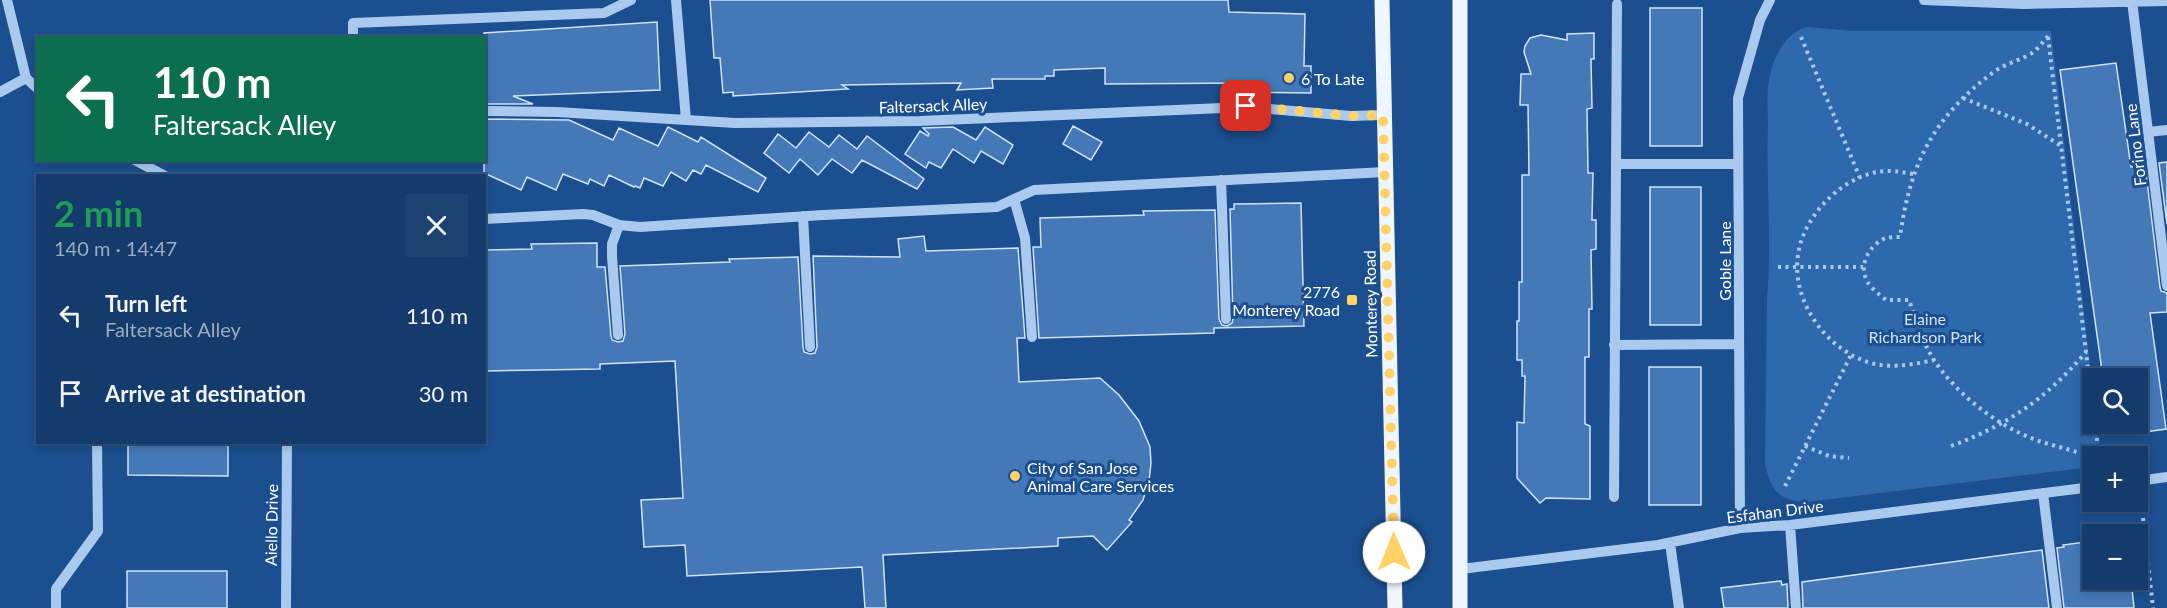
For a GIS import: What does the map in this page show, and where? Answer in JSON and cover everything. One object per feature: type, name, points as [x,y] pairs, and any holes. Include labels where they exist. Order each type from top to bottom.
[{"type":"main road","name":"Monterey Road","points":[[1382,0],[1395,608]]},
{"type":"main road","points":[[1460,0],[1460,608]]},
{"type":"street","points":[[7,0],[26,78],[36,87]]},
{"type":"street","points":[[353,36],[353,23],[604,13],[631,0]]},
{"type":"street","points":[[676,0],[686,120]]},
{"type":"street","name":"Goble Lane","points":[[1740,528],[1738,98],[1760,20],[1770,0]]},
{"type":"street","points":[[1924,0],[2023,4],[2167,1]]},
{"type":"street","name":"Forino Lane","points":[[2132,1],[2167,286]]},
{"type":"street","points":[[1614,497],[1617,4]]},
{"type":"street","points":[[0,92],[26,78]]},
{"type":"street","name":"Faltersack Alley","points":[[486,111],[557,112],[735,123],[920,121],[1246,106],[1351,116],[1383,115]]},
{"type":"street","points":[[2148,132],[2167,130]]},
{"type":"street","points":[[139,162],[161,174]]},
{"type":"street","points":[[1616,164],[1738,164]]},
{"type":"street","points":[[486,219],[583,214],[593,215],[619,225],[640,227],[803,216],[998,207],[1034,190],[1384,172]]},
{"type":"street","points":[[1221,180],[1226,319]]},
{"type":"street","points":[[1014,199],[1025,238],[1032,337]]},
{"type":"street","points":[[803,216],[810,347]]},
{"type":"street","points":[[618,335],[612,244],[619,225]]},
{"type":"street","points":[[1614,345],[1739,344]]},
{"type":"street","points":[[56,608],[56,589],[98,531],[97,444]]},
{"type":"street","name":"Aiello Drive","points":[[286,608],[287,444]]},
{"type":"street","points":[[2148,480],[2167,477]]},
{"type":"street","name":"Esfahan Drive","points":[[1461,568],[1670,543],[1740,528],[1790,525],[2082,488]]},
{"type":"street","points":[[2043,493],[2057,608]]},
{"type":"street","points":[[1790,525],[1796,608]]},
{"type":"street","points":[[1670,543],[1679,608]]},
{"type":"path","points":[[2082,454],[2038,441],[2002,424],[1978,406],[1955,385],[1934,360],[1919,330],[1909,300],[1886,300],[1872,288],[1865,277],[1863,267],[1866,257],[1874,246],[1887,238],[1900,237],[1904,204],[1913,174],[1929,140],[1950,111],[1976,85],[2003,66],[2033,52],[2048,36],[2088,368]]},
{"type":"path","points":[[1801,37],[1860,178]]},
{"type":"path","points":[[1964,98],[2027,124],[2061,146]]},
{"type":"path","points":[[1913,174],[1888,171],[1860,178],[1838,190],[1819,208],[1799,250],[1800,284],[1807,309],[1824,335],[1851,355],[1876,364],[1913,364],[1934,360]]},
{"type":"path","points":[[1779,267],[1863,267]]},
{"type":"path","points":[[1951,446],[2002,424],[2045,396],[2086,352]]},
{"type":"path","points":[[1785,486],[1851,355]]},
{"type":"path","points":[[1805,446],[1829,456],[1849,458]]},
{"type":"path","points":[[2143,518],[2153,608]]},
{"type":"green space","name":"Elaine Richardson Park","points":[[1807,27],[1853,31],[2051,31],[2090,368],[2082,368],[2082,434],[2098,434],[2100,446],[2082,446],[2082,468],[1807,502],[1789,500],[1773,487],[1765,463],[1769,256],[1768,87],[1778,53],[1787,39]]},
{"type":"building","points":[[710,0],[1228,0],[1229,12],[1305,14],[1304,66],[1311,66],[1311,93],[1243,92],[1247,83],[1105,84],[1105,68],[1054,70],[1054,76],[1045,76],[1045,79],[992,79],[993,88],[957,90],[961,83],[842,85],[848,89],[733,96],[733,92],[723,93],[720,58],[714,58]]},
{"type":"building","points":[[1650,8],[1702,8],[1702,146],[1650,146]]},
{"type":"building","points":[[657,22],[660,90],[513,96],[533,104],[486,104],[486,36],[484,33]]},
{"type":"building","points":[[1594,33],[1594,59],[1591,59],[1592,108],[1587,109],[1588,173],[1593,173],[1592,220],[1596,220],[1596,249],[1591,250],[1592,309],[1589,309],[1589,357],[1585,357],[1585,424],[1590,426],[1590,499],[1546,498],[1540,503],[1517,478],[1517,422],[1524,423],[1525,376],[1522,376],[1522,360],[1517,360],[1519,282],[1522,282],[1522,175],[1529,175],[1528,105],[1520,105],[1521,74],[1531,74],[1524,52],[1530,38],[1541,35],[1567,40],[1567,34]]},
{"type":"building","points":[[2116,63],[2131,167],[2145,165],[2160,287],[2161,291],[2167,293],[2167,312],[2150,313],[2166,429],[2148,432],[2148,368],[2102,368],[2060,70]]},
{"type":"building","points":[[486,119],[569,120],[613,140],[619,128],[658,146],[668,127],[698,142],[701,137],[766,178],[758,192],[706,165],[701,174],[693,170],[686,181],[671,172],[663,186],[644,178],[640,188],[634,187],[609,175],[604,186],[590,179],[588,184],[563,174],[556,190],[527,177],[521,190],[484,173]]},
{"type":"building","points":[[1073,126],[1102,142],[1091,160],[1063,144]]},
{"type":"building","points":[[953,127],[976,140],[985,127],[1013,145],[1003,164],[981,151],[974,163],[953,149],[941,168],[929,162],[926,168],[905,154],[920,131],[928,136],[929,134],[923,128]]},
{"type":"building","points":[[809,132],[829,147],[839,135],[857,149],[867,136],[924,179],[917,189],[862,160],[852,173],[832,159],[818,175],[800,159],[789,173],[764,153],[778,134],[796,148]]},
{"type":"building","points":[[2167,162],[2167,224],[2159,163]]},
{"type":"building","points":[[1650,187],[1701,187],[1701,325],[1650,325]]},
{"type":"building","points":[[1301,203],[1304,326],[1214,328],[1214,333],[1039,338],[1033,247],[1041,247],[1040,218],[1144,215],[1143,211],[1215,210],[1219,319],[1222,325],[1227,326],[1232,323],[1233,319],[1230,209],[1234,209],[1234,204]]},
{"type":"building","points":[[924,236],[926,251],[1018,248],[1025,338],[1017,338],[1019,382],[1100,378],[1119,395],[1139,421],[1150,447],[1149,481],[1143,500],[1129,520],[1132,522],[1107,550],[1093,536],[1058,538],[1058,546],[883,555],[886,608],[865,608],[862,567],[687,576],[685,545],[644,547],[641,500],[683,498],[675,361],[600,364],[600,369],[486,371],[486,250],[532,249],[531,244],[597,243],[597,267],[605,267],[611,336],[612,340],[618,342],[623,341],[625,334],[620,266],[798,257],[803,347],[804,352],[810,354],[815,353],[817,347],[813,256],[900,257],[898,239]]},
{"type":"building","points":[[1649,367],[1701,367],[1701,505],[1649,505]]},
{"type":"building","points":[[128,444],[228,444],[228,476],[128,475]]},
{"type":"building","points":[[2082,542],[2082,590],[2132,590],[2134,608],[2064,608],[2057,548],[2064,547],[2063,545]]},
{"type":"building","points":[[2042,550],[2049,608],[1803,608],[1802,582]]},
{"type":"building","points":[[127,571],[227,571],[227,608],[127,608]]},
{"type":"building","points":[[1781,581],[1782,585],[1787,584],[1788,608],[1724,608],[1721,588]]},
{"type":"place","name":"6 To Late","points":[[1289,78]]},
{"type":"place","name":"2776 Monterey Road","points":[[1352,300]]},
{"type":"place","name":"City of San Jose Animal Care Services","points":[[1015,476]]},
{"type":"route","points":[[1246,106],[1351,116],[1383,115],[1394,552]]}]
